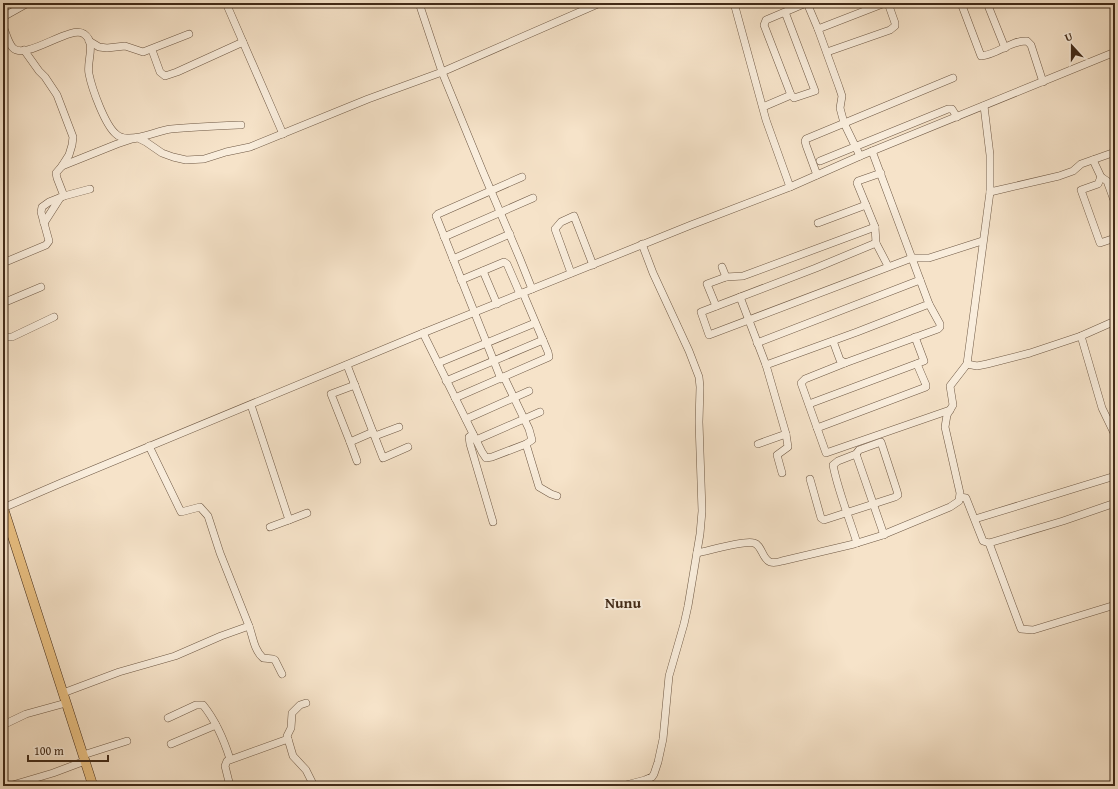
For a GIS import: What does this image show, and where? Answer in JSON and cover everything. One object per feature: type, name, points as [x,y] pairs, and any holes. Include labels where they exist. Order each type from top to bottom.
[{"type":"main road","points":[[3,508],[93,786]]},
{"type":"street","points":[[3,17],[28,3]]},
{"type":"street","points":[[226,3],[283,134]]},
{"type":"street","points":[[419,3],[442,72],[457,111],[532,289]]},
{"type":"street","points":[[62,166],[132,138],[138,138],[146,142],[162,153],[195,161],[250,147],[368,99],[442,72],[600,3]]},
{"type":"street","points":[[734,3],[763,107],[790,187]]},
{"type":"street","points":[[786,12],[815,91],[794,98],[791,95],[764,25],[766,20],[806,3],[827,52],[842,96],[840,108],[844,122],[860,156]]},
{"type":"street","points":[[818,29],[886,3],[895,23],[895,26],[890,30],[827,52]]},
{"type":"street","points":[[961,3],[982,56],[1025,40],[1029,42],[1043,82]]},
{"type":"street","points":[[986,3],[1005,48]]},
{"type":"street","points":[[1114,3],[1115,7]]},
{"type":"street","points":[[3,26],[13,49],[19,51],[41,45],[68,34],[80,32],[85,34],[90,41],[99,47],[107,48],[125,46],[138,52],[143,52],[152,50],[189,34]]},
{"type":"street","points":[[90,41],[91,48],[88,72],[98,101],[108,123],[114,133],[120,137],[138,138],[170,129],[241,125]]},
{"type":"street","points":[[152,50],[160,72],[164,76],[177,72],[243,42]]},
{"type":"street","points":[[24,50],[57,95],[72,136],[72,145],[69,155],[56,173],[62,197]]},
{"type":"street","points":[[3,508],[423,333],[642,244],[790,187],[872,151],[1115,52]]},
{"type":"street","points":[[817,175],[805,140],[844,122],[953,78]]},
{"type":"street","points":[[763,107],[791,95]]},
{"type":"street","points":[[697,553],[753,542],[758,546],[768,561],[782,561],[884,535],[955,505],[959,501],[960,497],[945,427],[947,416],[953,405],[950,386],[967,364],[975,312],[982,242],[990,192],[990,155],[984,106]]},
{"type":"street","points":[[820,161],[948,109],[952,109],[957,117]]},
{"type":"street","points":[[872,151],[929,304],[940,324],[940,327],[845,363],[802,381],[801,383],[826,453],[951,410]]},
{"type":"street","points":[[990,192],[1073,172],[1081,164],[1115,152]]},
{"type":"street","points":[[1093,160],[1101,177],[1107,181],[1115,203]]},
{"type":"street","points":[[880,173],[857,182],[875,227],[876,243],[888,266]]},
{"type":"street","points":[[423,333],[484,456],[489,458],[530,442],[532,437],[514,397],[493,360],[436,218],[437,215],[522,177]]},
{"type":"street","points":[[1101,177],[1098,184],[1081,190],[1100,243],[1115,238]]},
{"type":"street","points":[[3,263],[46,245],[50,241],[41,212],[42,207],[49,202],[62,197],[90,189]]},
{"type":"street","points":[[444,237],[533,198]]},
{"type":"street","points":[[818,222],[866,205]]},
{"type":"street","points":[[570,273],[555,229],[557,224],[574,216],[593,265]]},
{"type":"street","points":[[716,306],[704,285],[726,277],[743,276],[875,227]]},
{"type":"street","points":[[453,259],[510,234]]},
{"type":"street","points":[[876,243],[816,268],[701,312],[709,335],[888,266],[912,258],[929,258],[982,242]]},
{"type":"street","points":[[622,786],[652,777],[658,762],[663,739],[669,676],[684,624],[697,553],[702,511],[699,377],[689,351],[653,273],[642,244]]},
{"type":"street","points":[[455,398],[548,358],[550,355],[506,263],[461,280]]},
{"type":"street","points":[[722,267],[726,277]]},
{"type":"street","points":[[483,271],[496,304]]},
{"type":"street","points":[[757,343],[920,280]]},
{"type":"street","points":[[3,303],[41,287]]},
{"type":"street","points":[[740,297],[766,365],[786,434],[788,447],[777,455],[782,473]]},
{"type":"street","points":[[766,365],[929,304]]},
{"type":"street","points":[[3,333],[6,336],[12,337],[54,317]]},
{"type":"street","points":[[967,364],[977,366],[1030,353],[1081,336],[1115,322]]},
{"type":"street","points":[[438,363],[535,323]]},
{"type":"street","points":[[1081,336],[1102,408],[1115,435]]},
{"type":"street","points":[[808,404],[924,361],[915,337]]},
{"type":"street","points":[[446,381],[542,340]]},
{"type":"street","points":[[833,341],[840,360],[845,363]]},
{"type":"street","points":[[817,428],[926,387],[917,364]]},
{"type":"street","points":[[347,365],[383,458],[408,447]]},
{"type":"street","points":[[355,385],[331,394],[358,461]]},
{"type":"street","points":[[466,419],[529,391]]},
{"type":"street","points":[[251,405],[289,520]]},
{"type":"street","points":[[493,522],[469,437],[474,437],[540,412]]},
{"type":"street","points":[[350,442],[399,427]]},
{"type":"street","points":[[758,444],[786,434]]},
{"type":"street","points":[[810,479],[823,520],[828,520],[848,512],[895,497],[898,493],[881,442],[859,450],[856,454],[838,461],[833,465],[848,512],[857,543]]},
{"type":"street","points":[[526,444],[539,487],[557,496]]},
{"type":"street","points":[[149,446],[181,512],[200,507],[208,516],[220,553],[249,626],[255,647],[259,655],[263,658],[275,660],[282,674]]},
{"type":"street","points":[[856,454],[884,535]]},
{"type":"street","points":[[975,519],[1115,476]]},
{"type":"street","points":[[960,497],[966,498],[983,541],[989,543],[1063,521],[1115,503]]},
{"type":"street","points":[[270,527],[306,513]]},
{"type":"street","points":[[989,543],[1022,629],[1033,630],[1115,604]]},
{"type":"street","points":[[63,693],[119,672],[175,656],[221,636],[249,626]]},
{"type":"street","points":[[3,725],[26,714],[66,702]]},
{"type":"street","points":[[306,703],[300,705],[292,713],[292,726],[287,736],[293,756],[306,770],[314,786]]},
{"type":"street","points":[[168,718],[196,705],[200,704],[204,706],[216,725],[226,746],[230,759]]},
{"type":"street","points":[[171,744],[216,725]]},
{"type":"street","points":[[230,786],[225,766],[230,759],[288,739]]},
{"type":"street","points":[[8,786],[53,773],[84,758],[127,741]]},
{"type":"district","name":"Nunu","points":[[623,603]]}]
